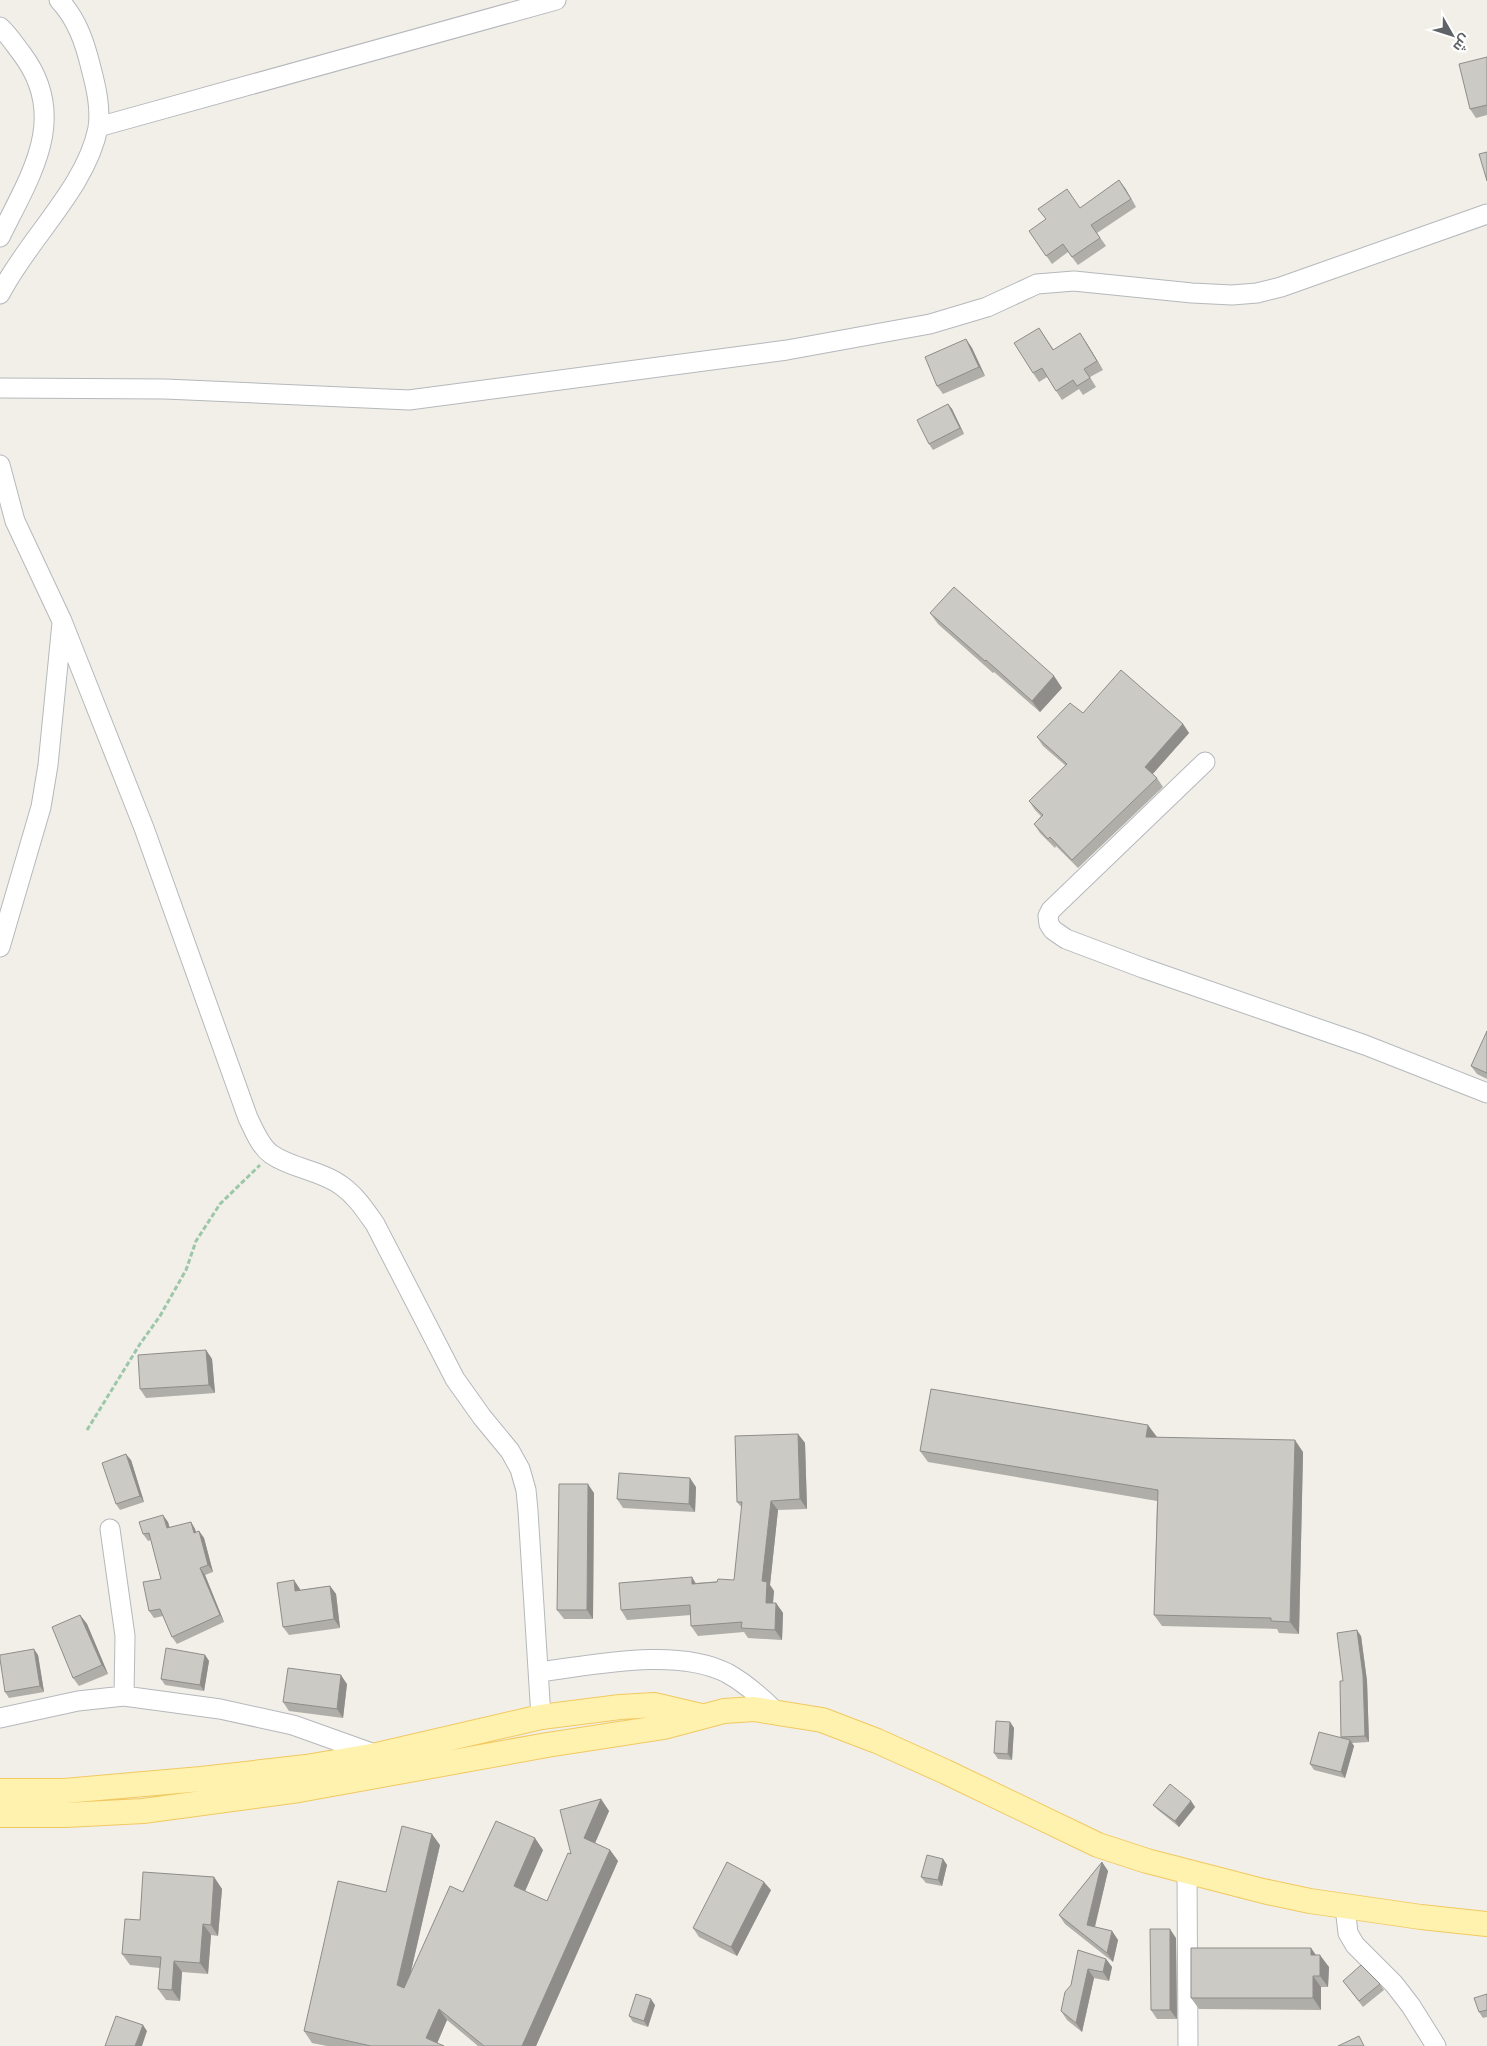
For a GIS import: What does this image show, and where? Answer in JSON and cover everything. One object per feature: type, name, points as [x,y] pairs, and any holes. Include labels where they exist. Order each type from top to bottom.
[{"type":"main road","points":[[0,1791],[64,1791],[201,1779],[306,1767],[377,1755],[541,1717],[620,1707],[654,1705],[700,1716]]},
{"type":"main road","points":[[0,1815],[66,1815],[143,1811],[298,1790],[537,1746],[664,1727],[700,1716],[739,1709],[775,1711],[822,1720],[850,1730],[938,1768],[1098,1845],[1187,1872],[1263,1891],[1345,1907],[1487,1924]]},
{"type":"street","points":[[0,294],[11,272],[69,192],[90,152],[98,127],[98,95],[85,45],[69,10],[59,0]]},
{"type":"street","points":[[98,127],[556,0]]},
{"type":"street","points":[[0,27],[31,65],[44,98],[45,130],[36,162],[0,237]]},
{"type":"street","points":[[0,388],[165,389],[409,400],[787,350],[930,324],[987,307],[1037,284],[1074,281],[1192,294],[1257,294],[1487,214]]},
{"type":"street","points":[[0,465],[15,522],[62,622],[144,828],[248,1118],[257,1138],[270,1154],[320,1173],[342,1186],[360,1203],[375,1224],[455,1379],[482,1417],[510,1451],[520,1469],[526,1490],[528,1511],[541,1717]]},
{"type":"street","points":[[0,947],[41,807],[48,765],[56,663],[62,622]]},
{"type":"street","points":[[1206,762],[1051,910],[1048,916],[1048,924],[1053,930],[1066,939],[1092,949],[1365,1045],[1487,1093]]},
{"type":"street","points":[[110,1529],[125,1636],[124,1696]]},
{"type":"street","points":[[539,1672],[631,1660],[699,1663],[727,1673],[748,1687],[775,1711]]},
{"type":"street","points":[[0,1718],[78,1702],[124,1696],[220,1709],[294,1725],[377,1755]]},
{"type":"street","points":[[1187,1872],[1188,2046]]},
{"type":"street","points":[[1345,1907],[1348,1933],[1355,1946],[1394,1984],[1411,2006],[1436,2046]]},
{"type":"path","points":[[87,1430],[160,1316],[186,1270],[196,1241],[220,1204],[270,1154]]},
{"type":"building","points":[[1487,57],[1487,105],[1470,109],[1459,64]]},
{"type":"building","points":[[1487,152],[1487,181],[1479,154]]},
{"type":"building","points":[[1119,180],[1131,199],[1091,225],[1100,238],[1072,257],[1063,244],[1046,256],[1029,231],[1046,219],[1038,209],[1067,189],[1080,208]]},
{"type":"building","points":[[1039,328],[1053,350],[1080,333],[1097,361],[1084,369],[1090,378],[1077,386],[1073,380],[1056,391],[1042,368],[1033,373],[1014,343]]},
{"type":"building","points":[[966,339],[979,367],[937,386],[925,357]]},
{"type":"building","points":[[948,404],[960,428],[929,444],[917,420]]},
{"type":"building","points":[[954,587],[1054,676],[1032,701],[930,613]]},
{"type":"building","points":[[1121,670],[1183,724],[1145,767],[1157,778],[1072,860],[1050,837],[1048,839],[1034,824],[1043,815],[1029,801],[1067,764],[1037,737],[1070,703],[1083,713]]},
{"type":"building","points":[[1487,1031],[1487,1073],[1471,1066]]},
{"type":"building","points":[[206,1350],[209,1385],[140,1389],[138,1355]]},
{"type":"building","points":[[931,1389],[1148,1425],[1146,1437],[1295,1440],[1290,1622],[1271,1621],[1271,1618],[1154,1615],[1158,1490],[920,1451]]},
{"type":"building","points":[[798,1434],[800,1499],[771,1501],[762,1581],[767,1582],[766,1603],[776,1603],[775,1630],[741,1628],[742,1622],[691,1626],[690,1605],[621,1610],[619,1583],[692,1577],[692,1584],[717,1582],[718,1579],[734,1580],[742,1502],[737,1502],[735,1436]]},
{"type":"building","points":[[126,1454],[140,1496],[116,1504],[102,1463]]},
{"type":"building","points":[[619,1473],[690,1478],[689,1504],[617,1499]]},
{"type":"building","points":[[559,1484],[588,1484],[587,1610],[557,1610]]},
{"type":"building","points":[[163,1515],[167,1528],[191,1522],[194,1533],[199,1531],[208,1565],[200,1568],[220,1615],[172,1637],[160,1609],[149,1611],[143,1582],[161,1579],[149,1533],[143,1534],[139,1522]]},
{"type":"building","points":[[294,1580],[295,1591],[330,1586],[334,1619],[283,1627],[277,1583]]},
{"type":"building","points":[[80,1615],[102,1665],[73,1678],[52,1627]]},
{"type":"building","points":[[1357,1630],[1363,1675],[1365,1736],[1341,1737],[1340,1681],[1343,1681],[1337,1633]]},
{"type":"building","points":[[166,1648],[205,1655],[200,1685],[161,1679]]},
{"type":"building","points":[[34,1649],[40,1686],[5,1692],[0,1655]]},
{"type":"building","points":[[288,1668],[341,1675],[337,1709],[283,1702]]},
{"type":"building","points":[[996,1721],[1010,1722],[1008,1754],[994,1753]]},
{"type":"building","points":[[1319,1732],[1350,1740],[1341,1772],[1310,1764]]},
{"type":"building","points":[[1170,1784],[1191,1801],[1175,1821],[1153,1805]]},
{"type":"building","points":[[601,1799],[584,1838],[610,1850],[522,2046],[484,2046],[439,2009],[426,2038],[444,2046],[371,2046],[304,2031],[338,1881],[386,1892],[402,1826],[432,1834],[397,1985],[404,1988],[450,1886],[463,1892],[496,1821],[535,1838],[514,1886],[547,1901],[568,1853],[571,1854],[560,1810]]},
{"type":"building","points":[[927,1855],[943,1859],[938,1880],[921,1877]]},
{"type":"building","points":[[727,1862],[764,1882],[731,1947],[693,1928]]},
{"type":"building","points":[[1102,1862],[1087,1925],[1112,1931],[1107,1953],[1059,1915]]},
{"type":"building","points":[[143,1872],[214,1877],[211,1925],[203,1924],[200,1963],[174,1961],[172,1990],[158,1989],[161,1957],[122,1954],[125,1919],[140,1920]]},
{"type":"building","points":[[1150,1929],[1170,1929],[1170,2010],[1151,2010]]},
{"type":"building","points":[[1191,1948],[1311,1948],[1311,1955],[1320,1955],[1320,1976],[1313,1976],[1313,1998],[1191,1998]]},
{"type":"building","points":[[1078,1950],[1106,1959],[1103,1972],[1088,1969],[1076,2023],[1061,2011],[1065,1992],[1071,1985]]},
{"type":"building","points":[[1361,1965],[1380,1984],[1359,2001],[1343,1981]]},
{"type":"building","points":[[636,1994],[651,1999],[644,2021],[629,2016]]},
{"type":"building","points":[[1487,1994],[1487,2010],[1479,2012],[1474,1998]]},
{"type":"building","points":[[116,2016],[143,2025],[135,2046],[105,2046]]},
{"type":"building","points":[[1359,2036],[1364,2046],[1338,2046]]}]
